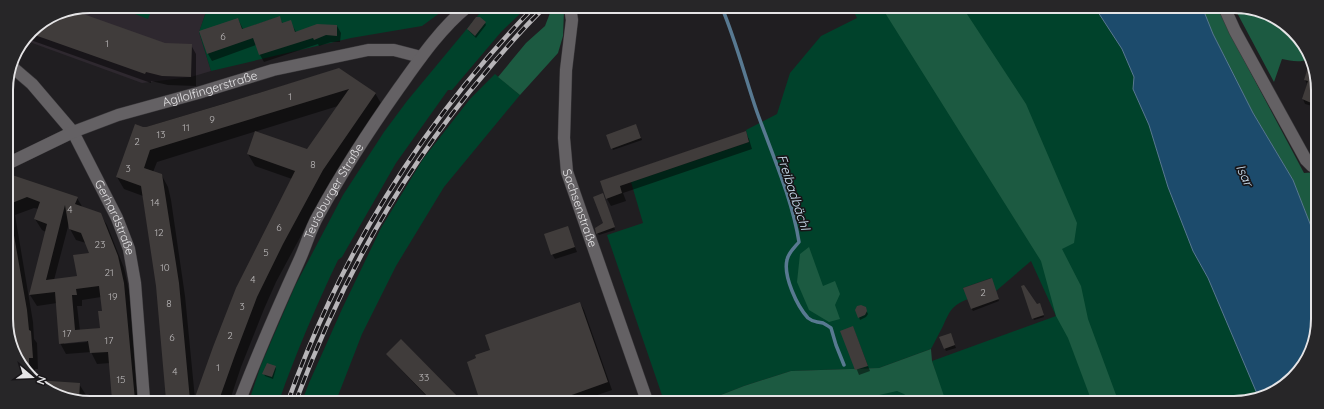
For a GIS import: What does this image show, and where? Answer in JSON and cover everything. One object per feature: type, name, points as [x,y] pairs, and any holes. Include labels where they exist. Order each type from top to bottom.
[{"type":"street","name":"Teutoburger Straße","points":[[241,396],[273,316],[317,218],[330,194],[374,123],[421,57],[460,13]]},
{"type":"street","name":"Sachsenstraße","points":[[571,13],[572,20],[566,70],[564,138],[567,172],[645,396]]},
{"type":"street","points":[[1227,13],[1235,31],[1306,160],[1311,165]]},
{"type":"street","name":"Agilolfingerstraße","points":[[13,161],[73,132],[118,115],[273,70],[368,50],[394,50],[421,57]]},
{"type":"street","name":"Gerhardstraße","points":[[16,71],[32,84],[73,132],[117,218],[129,249],[135,283],[144,396]]},
{"type":"shaded area","points":[[206,13],[199,32],[211,71],[191,77],[142,83],[30,42],[35,35],[51,23],[75,14]]},
{"type":"green space","points":[[132,13],[150,13],[148,19]]},
{"type":"green space","points":[[206,13],[440,13],[422,26],[351,38],[211,71],[199,32]]},
{"type":"green space","points":[[480,13],[521,13],[501,32],[452,90],[448,90],[396,163],[342,257],[338,260],[292,365],[281,396],[251,396],[261,365],[295,286],[343,195],[384,132],[407,101]]},
{"type":"green space","points":[[550,13],[564,13],[563,36],[558,53],[520,95],[498,77],[526,43],[545,26]]},
{"type":"green space","points":[[854,13],[1099,13],[1122,49],[1134,77],[1133,89],[1149,125],[1168,187],[1193,251],[1208,278],[1256,392],[1239,396],[780,396],[935,370],[932,361],[1056,316],[1031,261],[996,291],[991,278],[963,288],[968,299],[954,307],[947,316],[931,349],[879,368],[791,371],[718,396],[662,396],[607,235],[643,223],[631,182],[749,142],[746,130],[777,114],[790,73],[821,36],[857,18]]},
{"type":"green space","points":[[885,13],[966,13],[1026,104],[1077,223],[1074,243],[1062,249],[1081,286],[1088,319],[1116,396],[1090,396],[1068,338],[1056,316],[1041,261]]},
{"type":"green space","points":[[1205,13],[1220,13],[1304,173],[1311,172],[1311,226],[1293,180],[1253,113],[1213,34]]},
{"type":"green space","points":[[1237,13],[1264,19],[1277,26],[1292,39],[1303,56],[1305,60],[1292,61],[1282,59],[1274,82]]},
{"type":"green space","points":[[495,74],[520,95],[444,187],[396,266],[362,334],[338,396],[304,396],[342,309],[381,228],[423,159],[470,99]]},
{"type":"green space","points":[[809,247],[823,286],[835,281],[840,294],[835,305],[840,319],[829,322],[809,310],[797,282],[800,254]]},
{"type":"green space","points":[[931,349],[932,361],[944,396],[906,396],[897,391],[875,396],[718,396],[791,371],[879,368]]},
{"type":"water","name":"Isar","points":[[1099,13],[1205,13],[1213,34],[1253,113],[1293,180],[1311,226],[1310,329],[1305,349],[1301,358],[1292,370],[1277,383],[1264,390],[1256,392],[1208,278],[1193,251],[1168,187],[1149,125],[1133,89],[1134,77],[1122,49]]},
{"type":"building","points":[[75,14],[83,14],[165,43],[192,44],[191,77],[162,76],[146,72],[145,74],[35,35],[51,23]]},
{"type":"building","points":[[280,16],[282,23],[291,20],[295,32],[317,24],[337,25],[337,36],[326,35],[314,40],[313,38],[259,55],[253,38],[207,54],[199,31],[238,18],[242,29]]},
{"type":"building","points":[[476,17],[480,17],[486,22],[475,36],[467,29]]},
{"type":"building","points":[[339,68],[376,93],[323,170],[283,244],[257,297],[220,396],[195,396],[236,288],[295,171],[247,154],[255,131],[307,149],[349,89],[150,150],[144,168],[162,174],[179,283],[190,396],[166,396],[156,286],[141,186],[116,177],[135,124],[146,127]]},
{"type":"building","points":[[1308,68],[1311,85],[1311,103],[1302,99],[1308,81],[1304,80]]},
{"type":"building","points":[[636,124],[641,138],[611,149],[606,135]]},
{"type":"building","points":[[746,131],[749,142],[620,186],[622,193],[606,199],[600,181]]},
{"type":"building","points":[[13,175],[78,197],[75,204],[101,213],[118,256],[124,283],[135,396],[112,396],[108,352],[90,353],[88,341],[59,344],[55,292],[29,295],[47,224],[34,219],[40,202],[27,197],[13,203]],"holes":[[[65,205],[69,229],[81,233],[89,253],[73,255],[77,276],[46,280]],[[99,286],[102,311],[98,311],[100,328],[75,330],[72,295],[77,295],[76,289]]]},
{"type":"building","points":[[603,193],[615,227],[596,234],[595,228],[603,223],[593,197]]},
{"type":"building","points":[[568,226],[575,247],[551,255],[544,234]]},
{"type":"building","points":[[13,230],[29,330],[31,331],[33,358],[29,358],[29,366],[23,358],[14,334]]},
{"type":"building","points":[[992,278],[999,299],[971,309],[963,288]]},
{"type":"building","points":[[1024,285],[1037,304],[1040,303],[1044,315],[1032,319],[1021,286]]},
{"type":"building","points":[[580,302],[608,382],[569,396],[478,396],[467,362],[476,358],[475,355],[490,350],[485,335]]},
{"type":"building","points":[[861,305],[866,307],[867,311],[865,315],[858,318],[855,310],[857,306]]},
{"type":"building","points":[[853,326],[868,366],[855,370],[840,331]]},
{"type":"building","points":[[951,333],[955,345],[944,349],[939,337]]},
{"type":"building","points":[[401,339],[457,396],[427,396],[386,354]]},
{"type":"building","points":[[267,363],[276,366],[272,377],[262,374]]},
{"type":"building","points":[[44,381],[80,383],[79,395],[60,390]]},
{"type":"waterway","name":"Freibadbächl","points":[[724,13],[757,112],[792,209],[799,242],[788,257],[786,267],[789,282],[795,299],[808,318],[823,323],[831,328],[844,365]]},
{"type":"railway","points":[[290,396],[307,351],[329,302],[371,222],[394,184],[419,146],[474,74],[528,13]]},
{"type":"railway","points":[[298,396],[313,357],[354,270],[376,228],[401,187],[427,148],[456,109],[507,47],[539,13]]}]
